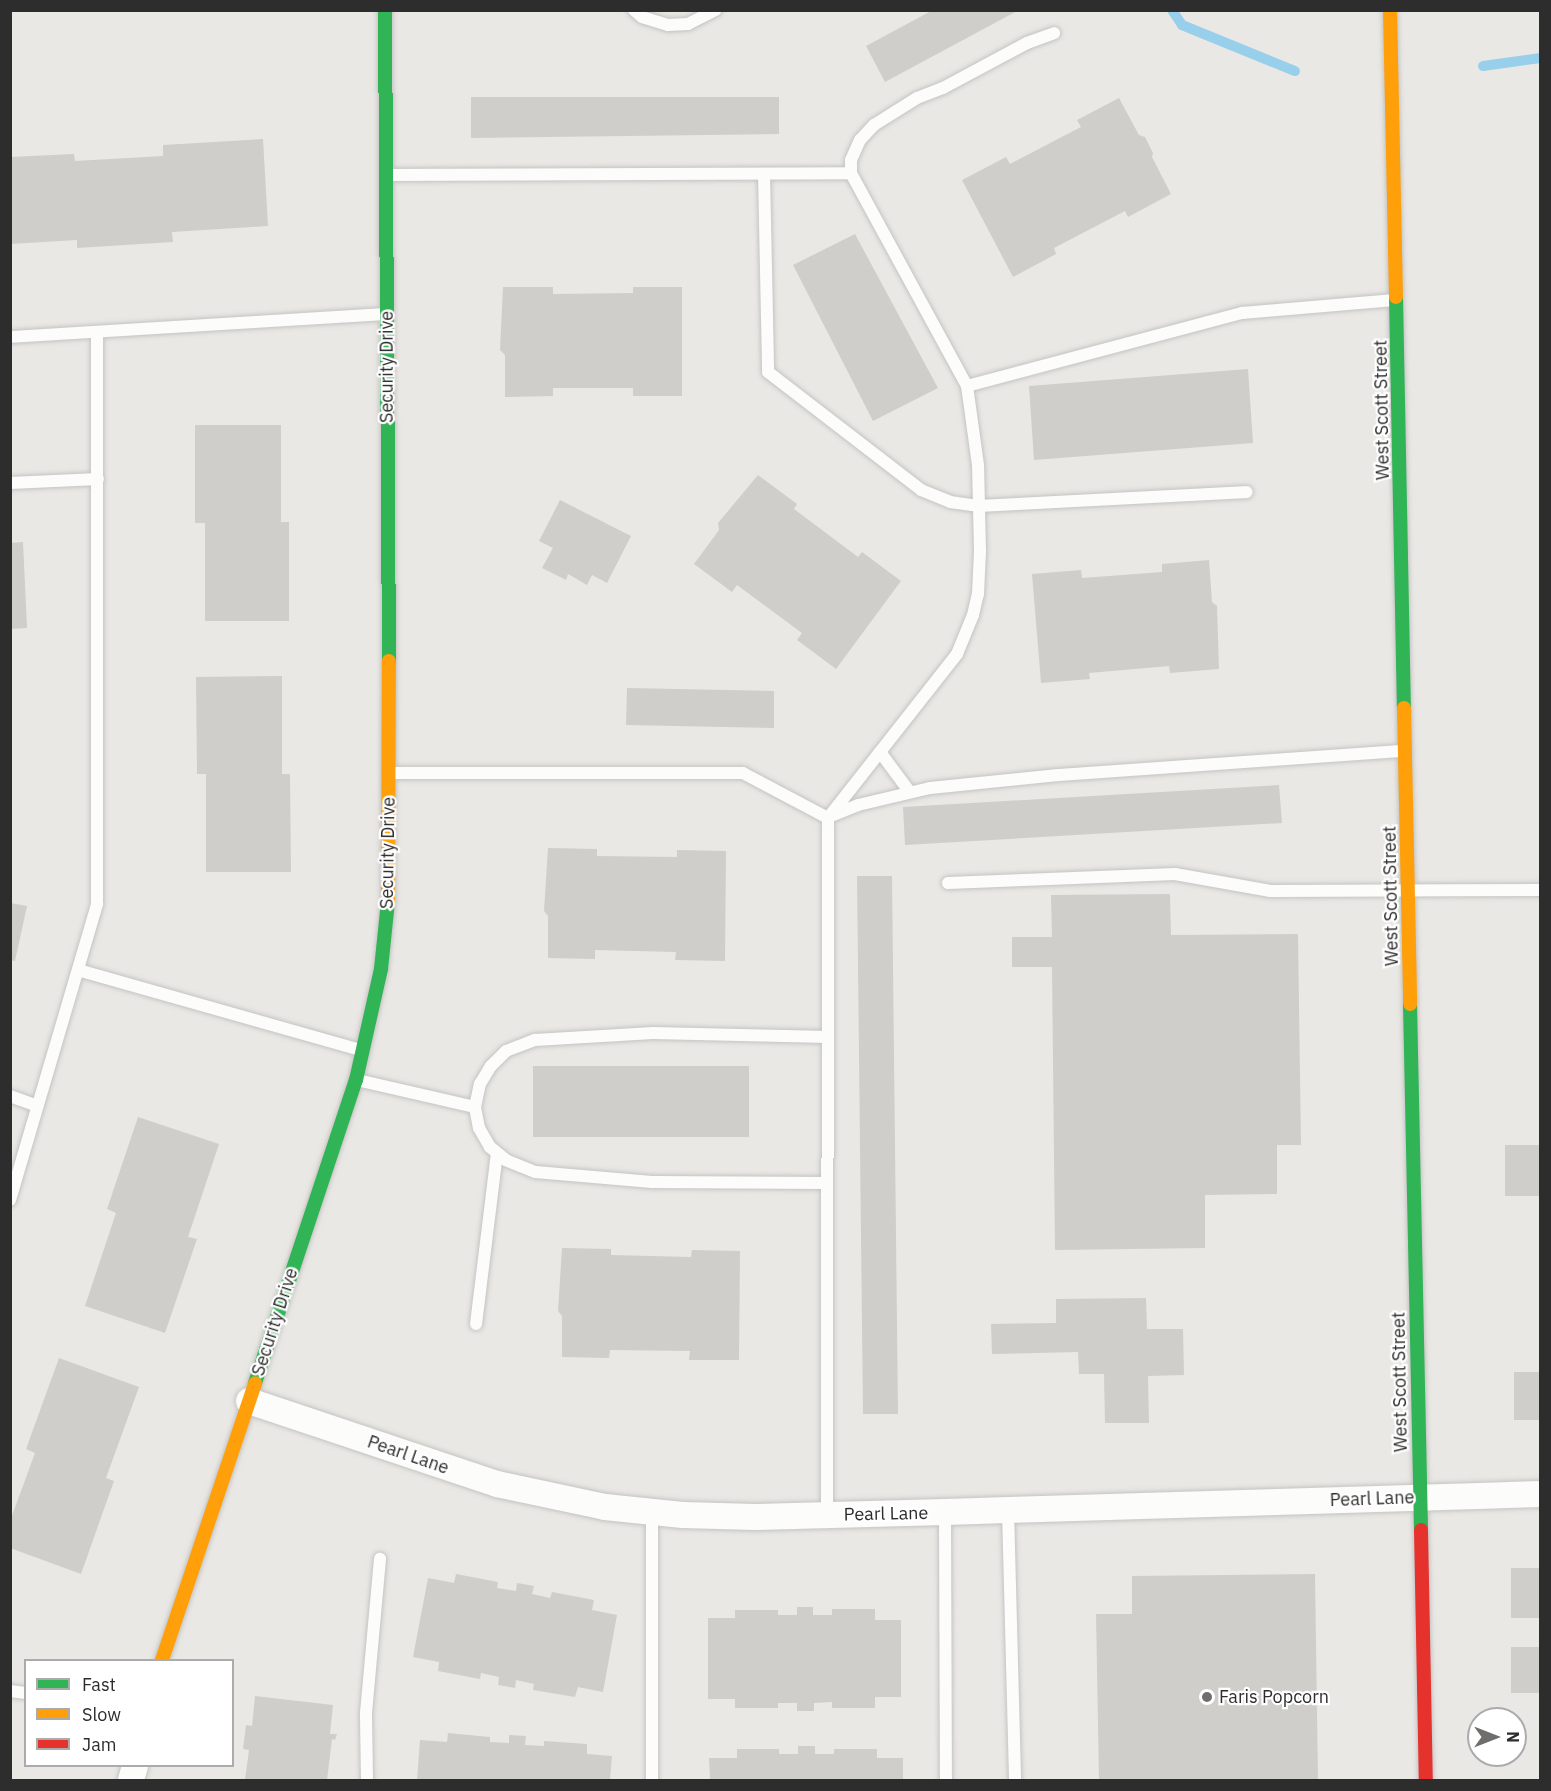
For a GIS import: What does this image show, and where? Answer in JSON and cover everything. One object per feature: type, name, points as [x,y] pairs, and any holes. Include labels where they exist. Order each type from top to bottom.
[{"type":"main road","name":"Security Drive","points":[[162,1659],[356,1080],[374,1012],[387,925],[390,881],[390,773],[385,10]]},
{"type":"main road","name":"West Scott Street","points":[[1390,10],[1407,751],[1426,1780]]},
{"type":"street","name":"Pearl Lane","points":[[249,1401],[497,1484],[559,1499],[652,1513],[714,1517],[827,1515],[1540,1494]]},
{"type":"lane","points":[[634,10],[642,17],[668,25],[688,24],[716,10]]},
{"type":"lane","points":[[827,1515],[828,818],[957,654],[967,635],[978,594],[980,506],[967,386],[851,173],[851,160],[855,150],[874,124],[917,98],[943,88],[1027,43],[1054,33]]},
{"type":"lane","points":[[386,175],[851,173]]},
{"type":"lane","points":[[764,174],[768,372],[921,490],[951,502],[980,506],[1247,492]]},
{"type":"lane","points":[[967,386],[1242,313],[1397,300]]},
{"type":"lane","points":[[10,337],[387,314]]},
{"type":"lane","points":[[10,1200],[97,904],[97,332]]},
{"type":"lane","points":[[10,483],[98,479]]},
{"type":"lane","points":[[828,818],[858,805],[909,791],[1058,775],[1407,751]]},
{"type":"lane","points":[[880,752],[909,791]]},
{"type":"lane","points":[[390,773],[743,773],[828,818]]},
{"type":"lane","points":[[948,883],[1175,874],[1270,891],[1540,890]]},
{"type":"lane","points":[[78,970],[364,1051]]},
{"type":"lane","points":[[827,1183],[706,1184],[610,1180],[535,1172],[515,1165],[497,1154],[479,1128],[475,1107],[480,1084],[491,1066],[506,1051],[535,1040],[653,1033],[727,1032],[828,1037]]},
{"type":"lane","points":[[356,1080],[475,1107]]},
{"type":"lane","points":[[10,1096],[37,1106]]},
{"type":"lane","points":[[476,1324],[497,1154]]},
{"type":"lane","points":[[1008,1510],[1015,1780]]},
{"type":"lane","points":[[945,1512],[946,1780]]},
{"type":"lane","points":[[652,1513],[652,1780]]},
{"type":"lane","points":[[367,1780],[366,1713],[380,1559]]},
{"type":"building","points":[[933,10],[1019,10],[885,82],[866,46]]},
{"type":"building","points":[[471,97],[779,97],[779,134],[471,138]]},
{"type":"building","points":[[1119,98],[1139,135],[1145,137],[1153,153],[1152,157],[1171,194],[1128,217],[1125,211],[1054,248],[1056,254],[1013,277],[962,180],[1006,157],[1010,164],[1081,127],[1077,120]]},
{"type":"building","points":[[263,139],[268,226],[172,232],[173,242],[77,248],[77,240],[10,244],[10,157],[74,154],[75,161],[163,156],[163,145]]},
{"type":"building","points":[[855,234],[938,388],[873,421],[793,265]]},
{"type":"building","points":[[503,287],[553,287],[553,294],[633,293],[633,287],[682,287],[682,396],[633,396],[633,388],[553,388],[553,396],[505,397],[505,355],[500,350]]},
{"type":"building","points":[[1248,369],[1253,443],[1034,460],[1029,386]]},
{"type":"building","points":[[195,425],[281,425],[281,522],[289,522],[289,621],[205,621],[205,523],[195,523]]},
{"type":"building","points":[[758,475],[797,504],[794,509],[858,557],[862,552],[901,581],[836,669],[797,640],[802,633],[737,585],[732,592],[694,564],[719,530],[718,523]]},
{"type":"building","points":[[560,500],[631,536],[607,583],[592,575],[587,585],[568,574],[566,580],[542,568],[553,548],[539,541]]},
{"type":"building","points":[[23,542],[27,628],[10,629],[10,543]]},
{"type":"building","points":[[1209,560],[1212,602],[1217,606],[1219,669],[1170,673],[1169,666],[1089,673],[1090,679],[1041,683],[1032,574],[1081,570],[1082,578],[1162,572],[1162,564]]},
{"type":"building","points":[[282,676],[282,774],[290,774],[291,872],[206,872],[206,774],[197,774],[196,677]]},
{"type":"building","points":[[627,688],[774,691],[774,728],[626,725]]},
{"type":"building","points":[[1279,785],[1282,823],[905,845],[903,807]]},
{"type":"building","points":[[548,848],[597,849],[597,856],[677,857],[677,850],[726,851],[725,961],[675,960],[676,952],[595,950],[595,959],[548,958],[548,916],[544,911]]},
{"type":"building","points":[[857,876],[892,876],[898,1414],[863,1414]]},
{"type":"building","points":[[1170,894],[1171,935],[1298,934],[1301,1145],[1277,1145],[1277,1194],[1205,1195],[1205,1248],[1055,1250],[1052,967],[1012,967],[1012,937],[1052,937],[1051,895]]},
{"type":"building","points":[[10,903],[27,906],[15,961],[10,960]]},
{"type":"building","points":[[533,1066],[749,1066],[749,1137],[533,1137]]},
{"type":"building","points":[[138,1117],[219,1144],[188,1237],[197,1239],[165,1333],[85,1306],[116,1213],[107,1209]]},
{"type":"building","points":[[1505,1145],[1540,1145],[1540,1196],[1505,1196]]},
{"type":"building","points":[[562,1248],[611,1249],[611,1255],[691,1257],[692,1250],[740,1251],[739,1360],[689,1360],[690,1351],[610,1350],[609,1358],[562,1357],[562,1316],[558,1311]]},
{"type":"building","points":[[1146,1298],[1147,1329],[1183,1329],[1184,1375],[1148,1376],[1149,1423],[1105,1423],[1104,1374],[1079,1374],[1078,1352],[992,1354],[991,1324],[1056,1323],[1056,1299]]},
{"type":"building","points":[[59,1358],[139,1387],[106,1478],[114,1481],[81,1574],[10,1548],[10,1521],[35,1453],[26,1449]]},
{"type":"building","points":[[1514,1372],[1540,1372],[1540,1420],[1514,1420]]},
{"type":"building","points":[[1511,1568],[1540,1568],[1540,1618],[1511,1618]]},
{"type":"building","points":[[456,1574],[498,1582],[497,1588],[516,1591],[517,1583],[534,1586],[532,1594],[550,1598],[552,1592],[594,1600],[592,1610],[617,1615],[603,1692],[578,1687],[575,1697],[533,1690],[534,1684],[516,1680],[515,1688],[498,1685],[499,1677],[481,1673],[480,1679],[438,1671],[439,1662],[413,1657],[428,1578],[454,1583]]},
{"type":"building","name":"Faris Popcorn","points":[[1315,1574],[1318,1780],[1099,1780],[1096,1614],[1132,1614],[1132,1576]]},
{"type":"building","points":[[797,1607],[813,1607],[813,1615],[832,1615],[832,1609],[875,1609],[875,1620],[901,1620],[901,1697],[875,1697],[875,1708],[832,1708],[832,1702],[814,1703],[814,1711],[797,1711],[797,1703],[778,1703],[778,1708],[735,1708],[735,1699],[708,1699],[708,1618],[735,1618],[735,1610],[778,1610],[778,1615],[797,1615]]},
{"type":"building","points":[[1511,1647],[1540,1647],[1540,1693],[1511,1693]]},
{"type":"building","points":[[255,1696],[333,1705],[330,1734],[337,1734],[335,1740],[332,1739],[327,1780],[245,1780],[249,1750],[243,1749],[246,1725],[252,1726]]},
{"type":"building","points":[[448,1733],[490,1737],[490,1742],[509,1743],[509,1735],[526,1736],[525,1745],[544,1746],[544,1741],[587,1744],[587,1754],[612,1756],[610,1780],[417,1780],[420,1740],[447,1742]]},
{"type":"building","points":[[798,1746],[815,1746],[815,1754],[834,1754],[834,1749],[877,1749],[877,1758],[903,1758],[903,1780],[710,1780],[709,1758],[737,1758],[737,1749],[779,1749],[779,1754],[798,1754]]},
{"type":"waterway","points":[[1172,10],[1182,25],[1295,71]]},
{"type":"waterway","points":[[1483,66],[1540,58]]},
{"type":"traffic: fast","points":[[385,10],[389,661]]},
{"type":"traffic: fast","points":[[1396,297],[1404,708]]},
{"type":"traffic: fast","points":[[255,1383],[356,1080],[381,969],[388,901]]},
{"type":"traffic: fast","points":[[1410,1004],[1421,1530]]},
{"type":"traffic: slow","points":[[1390,10],[1396,297]]},
{"type":"traffic: slow","points":[[388,901],[389,661]]},
{"type":"traffic: slow","points":[[1404,708],[1410,1004]]},
{"type":"traffic: slow","points":[[162,1659],[255,1383]]},
{"type":"traffic: jam","points":[[1421,1530],[1426,1780]]},
{"type":"place","name":"Faris Popcorn","points":[[1207,1697]]}]
